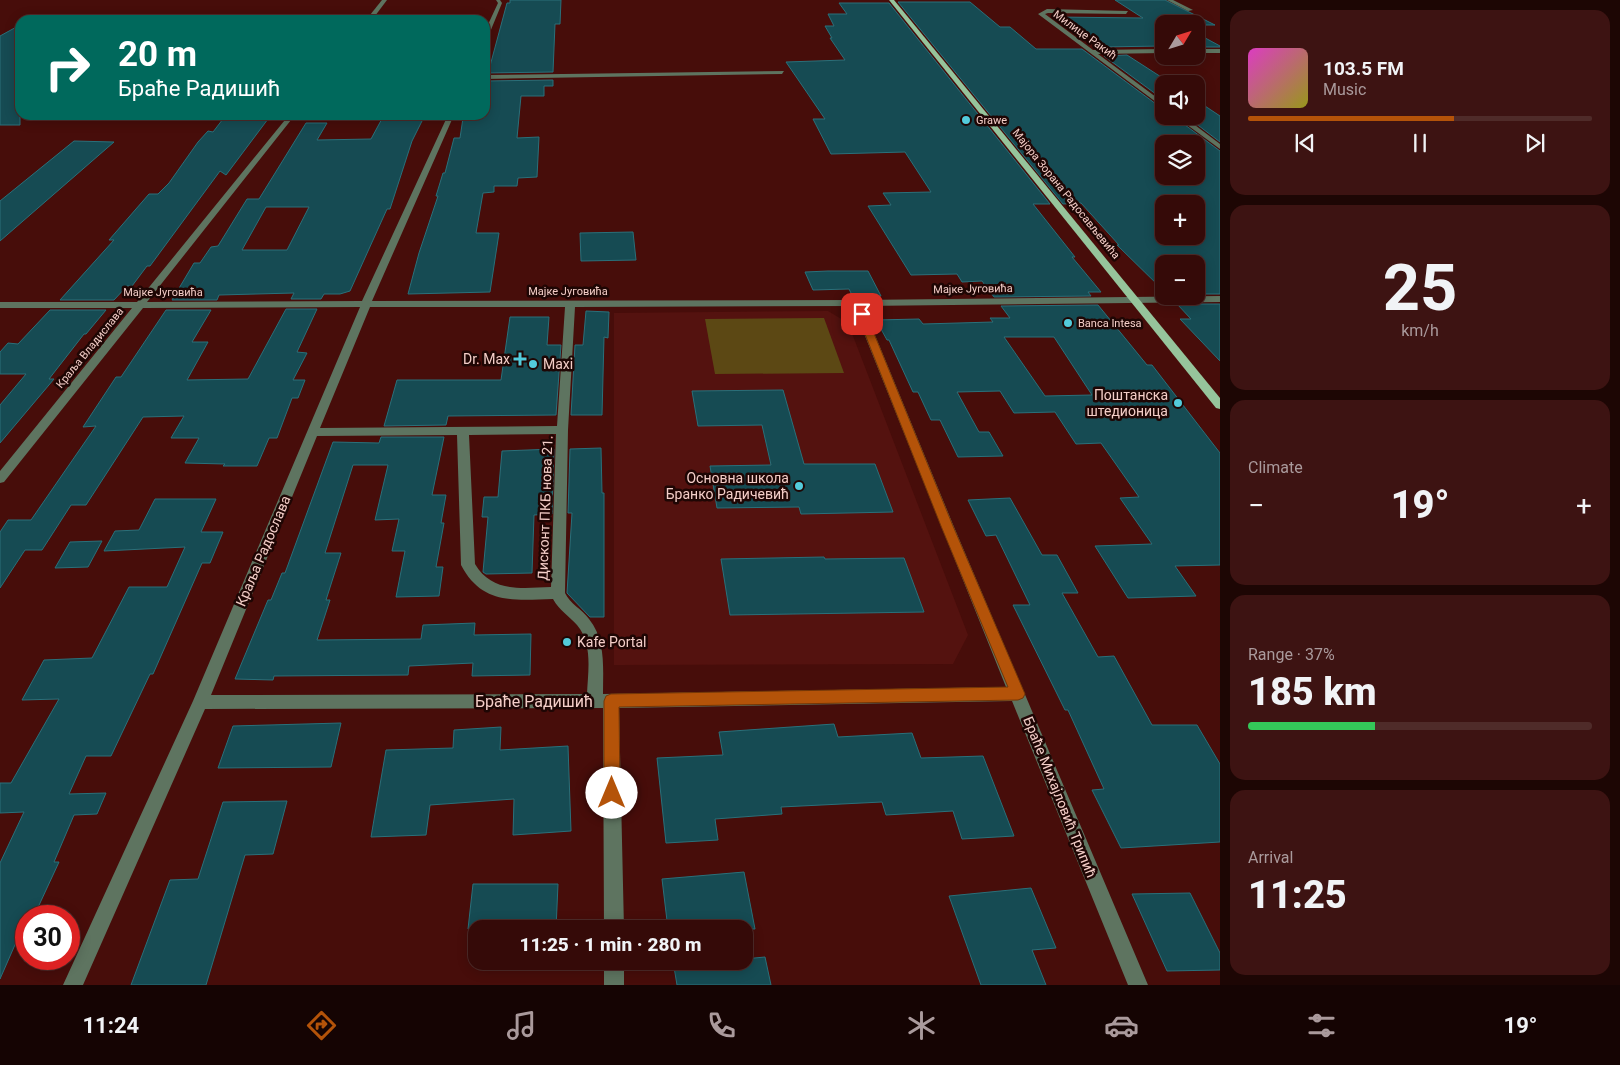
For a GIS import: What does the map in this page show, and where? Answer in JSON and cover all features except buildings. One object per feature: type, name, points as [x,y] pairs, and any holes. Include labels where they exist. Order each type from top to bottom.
[{"type":"main road","name":"Мајора Зорана Радосављевића","points":[[891,0],[1220,404]]},
{"type":"street","points":[[373,15],[385,0]]},
{"type":"street","points":[[490,26],[500,3],[498,0]]},
{"type":"street","points":[[1169,0],[1190,10]]},
{"type":"street","name":"Милице Ракић","points":[[1126,12],[1054,10],[1041,14],[1155,99]]},
{"type":"street","points":[[1205,51],[1220,51]]},
{"type":"street","points":[[1092,52],[1155,52]]},
{"type":"street","points":[[490,77],[782,72]]},
{"type":"street","name":"Краља Владислава","points":[[0,479],[288,120]]},
{"type":"street","name":"Краља Радослава","points":[[73,985],[200,702],[366,304],[449,120]]},
{"type":"street","points":[[1190,125],[1220,148]]},
{"type":"street","name":"Мајке Југовића","points":[[0,305],[857,303],[1220,299]]},
{"type":"street","name":"Дисконт ПКБ нова 21.","points":[[570,303],[562,430],[558,593],[562,604],[584,623],[593,640],[603,701],[614,920]]},
{"type":"street","name":"Браће Михајловић Трипић","points":[[857,303],[1138,985]]},
{"type":"street","points":[[463,430],[468,565],[474,577],[486,587],[500,592],[558,593]]},
{"type":"street","points":[[313,432],[562,430]]},
{"type":"street","name":"Браће Радишић","points":[[200,702],[603,701],[1018,694]]},
{"type":"street","points":[[614,970],[614,985]]},
{"type":"shaded area","name":"Основна школа Бранко Радичевић","points":[[828,311],[848,323],[968,635],[953,664],[614,665],[614,313]]},
{"type":"shaded area","points":[[824,318],[844,373],[715,374],[705,319]]},
{"type":"place","name":"Grawe","points":[[966,120]]},
{"type":"place","name":"Banca Intesa","points":[[1068,323]]},
{"type":"place","name":"Dr. Max","points":[[520,359]]},
{"type":"place","name":"Maxi","points":[[533,364]]},
{"type":"place","name":"Поштанска штедионица","points":[[1178,403]]},
{"type":"place","name":"Основна школа Бранко Радичевић","points":[[799,486]]},
{"type":"place","name":"Kafe Portal","points":[[567,642]]},
{"type":"route","points":[[612,793],[611,701],[1018,694],[947,526],[862,314]]}]
